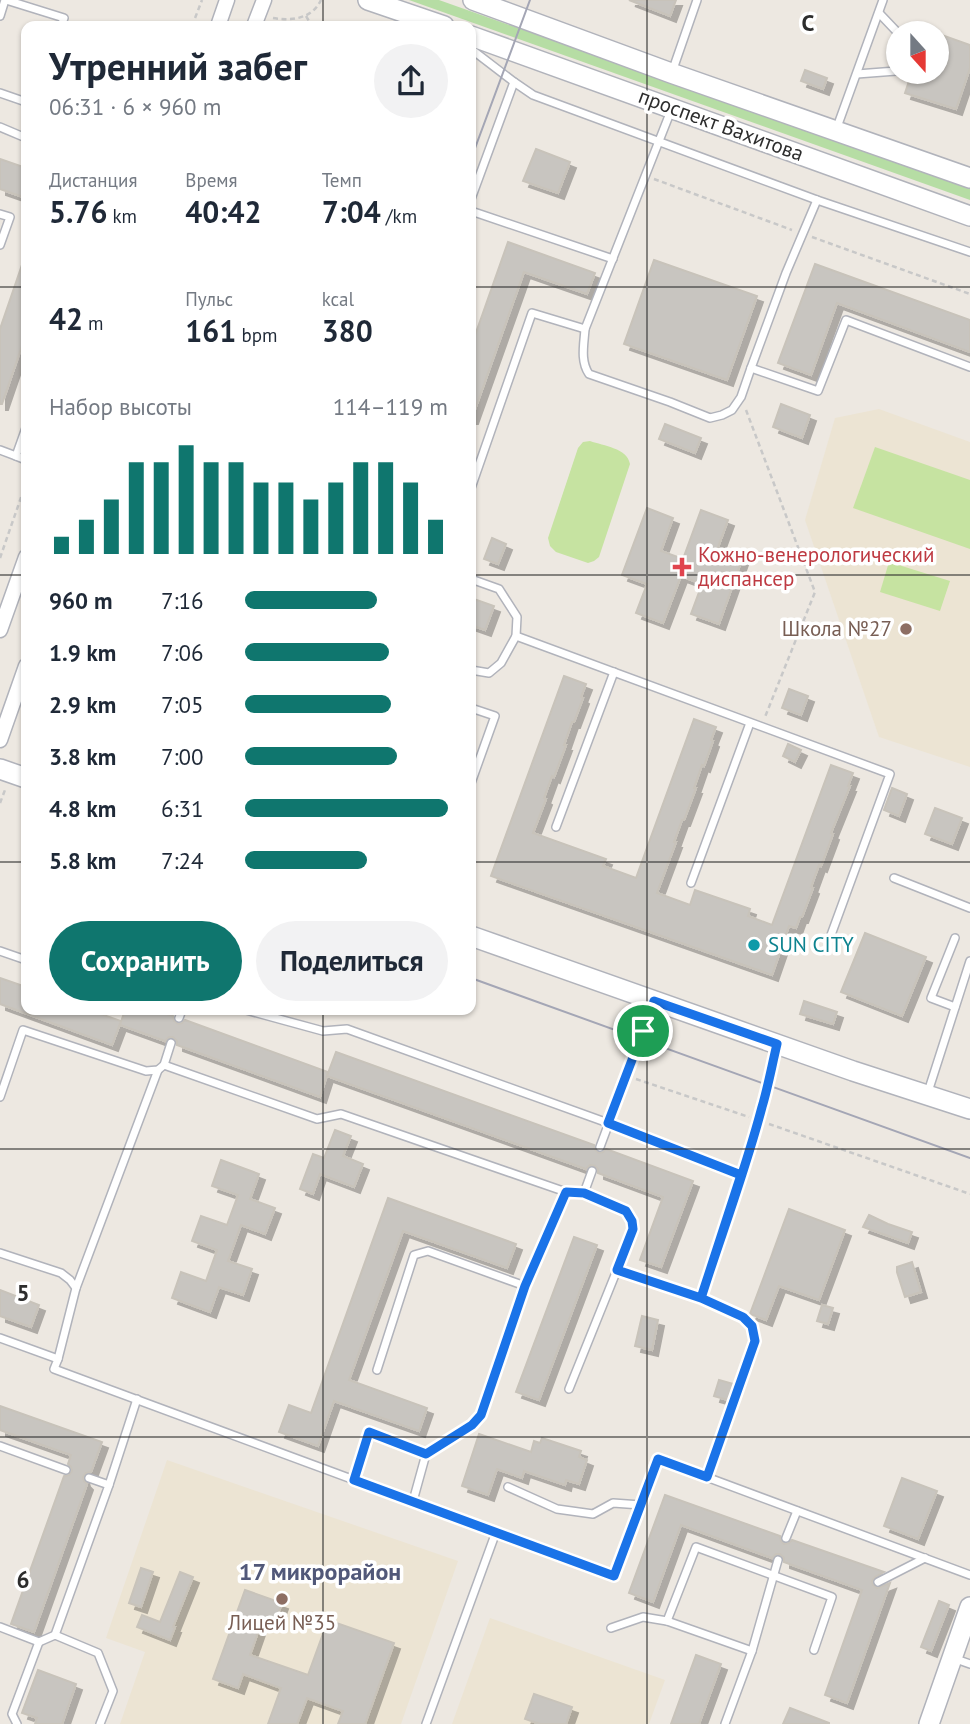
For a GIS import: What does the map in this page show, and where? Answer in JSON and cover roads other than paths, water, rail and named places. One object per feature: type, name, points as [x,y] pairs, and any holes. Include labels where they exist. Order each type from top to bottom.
[{"type":"main road","points":[[368,0],[427,21]]},
{"type":"main road","name":"проспект Вахитова","points":[[473,0],[970,178]]},
{"type":"main road","name":"проспект Вахитова","points":[[476,38],[970,216]]},
{"type":"main road","points":[[0,769],[21,776]]},
{"type":"main road","points":[[476,938],[970,1109]]},
{"type":"main road","points":[[929,1724],[961,1661],[970,1607]]},
{"type":"street","points":[[220,21],[227,0]]},
{"type":"street","points":[[256,21],[264,0]]},
{"type":"street","points":[[0,630],[6,596],[21,567]]},
{"type":"street","points":[[0,740],[21,680]]},
{"type":"lane","points":[[0,16],[6,0],[64,18],[63,21]]},
{"type":"lane","points":[[671,73],[697,0]]},
{"type":"lane","points":[[836,130],[883,0]]},
{"type":"lane","points":[[879,13],[887,21]]},
{"type":"lane","points":[[476,53],[533,95],[817,200],[970,252]]},
{"type":"lane","points":[[857,74],[886,72]]},
{"type":"lane","points":[[476,185],[514,82]]},
{"type":"lane","points":[[0,93],[21,100]]},
{"type":"lane","points":[[673,108],[585,329],[584,368],[589,374],[710,418],[732,410],[741,397],[786,273],[817,200]]},
{"type":"lane","points":[[0,127],[21,136]]},
{"type":"lane","points":[[476,213],[613,259]]},
{"type":"lane","points":[[0,214],[10,217],[0,245]]},
{"type":"lane","points":[[476,473],[531,313],[585,329]]},
{"type":"lane","points":[[751,368],[818,391],[846,320],[970,367]]},
{"type":"lane","points":[[16,456],[21,442]]},
{"type":"lane","points":[[0,450],[21,458]]},
{"type":"lane","points":[[476,581],[499,589],[517,617],[516,636],[501,663],[489,673],[476,671]]},
{"type":"lane","points":[[516,636],[890,774],[831,934]]},
{"type":"lane","points":[[556,827],[614,672]]},
{"type":"lane","points":[[476,710],[495,716],[476,769]]},
{"type":"lane","points":[[691,883],[750,723]]},
{"type":"lane","points":[[894,878],[970,908]]},
{"type":"lane","points":[[955,938],[931,998],[955,1007]]},
{"type":"lane","points":[[0,951],[21,958]]},
{"type":"lane","points":[[927,1096],[970,961]]},
{"type":"lane","points":[[600,1147],[654,1001]]},
{"type":"lane","points":[[264,1015],[323,1031],[347,1029],[608,1123],[741,1175]]},
{"type":"lane","points":[[0,1097],[23,1030],[146,1071],[161,1067],[317,1119],[341,1114],[566,1192],[584,1193],[626,1211],[633,1229],[569,1389]]},
{"type":"lane","points":[[171,1043],[76,1288],[54,1368],[614,1576],[658,1459],[970,1575]]},
{"type":"lane","points":[[701,1298],[759,1120],[777,1044]]},
{"type":"lane","points":[[584,1193],[592,1171]]},
{"type":"lane","points":[[413,1502],[426,1454],[472,1425],[481,1415],[525,1286],[566,1192]]},
{"type":"lane","points":[[377,1370],[414,1255],[428,1251],[525,1286]]},
{"type":"lane","points":[[0,1253],[61,1273],[76,1288]]},
{"type":"lane","points":[[617,1270],[701,1298],[743,1317],[752,1326],[755,1341],[707,1477]]},
{"type":"lane","points":[[0,1338],[58,1359]]},
{"type":"lane","points":[[55,1635],[109,1485],[136,1399]]},
{"type":"lane","points":[[354,1480],[369,1432],[426,1454]]},
{"type":"lane","points":[[0,1446],[66,1470]]},
{"type":"lane","points":[[89,1478],[109,1485]]},
{"type":"lane","points":[[508,1487],[557,1509],[593,1514],[613,1503],[641,1505]]},
{"type":"lane","points":[[786,1538],[797,1511]]},
{"type":"lane","points":[[426,1724],[496,1532]]},
{"type":"lane","points":[[667,1621],[696,1547],[832,1597],[814,1650]]},
{"type":"lane","points":[[878,1582],[925,1558]]},
{"type":"lane","points":[[726,1724],[752,1651],[778,1560]]},
{"type":"lane","points":[[611,1628],[643,1617],[667,1621],[752,1651]]},
{"type":"lane","points":[[0,1627],[39,1642],[55,1635],[98,1653],[113,1691],[100,1724]]},
{"type":"lane","points":[[17,1724],[12,1714],[39,1642]]},
{"type":"tram line","points":[[476,146],[530,0]]},
{"type":"tram line","points":[[476,980],[970,1158]]},
{"type":"place","name":"Кожно-венерологический диспансер","points":[[682,567]]},
{"type":"place","name":"Школа №27","points":[[906,629]]},
{"type":"place","name":"SUN CITY","points":[[754,945]]},
{"type":"place","name":"Лицей №35","points":[[282,1599]]},
{"type":"district","name":"17 микрорайон","points":[[320,1572]]}]
